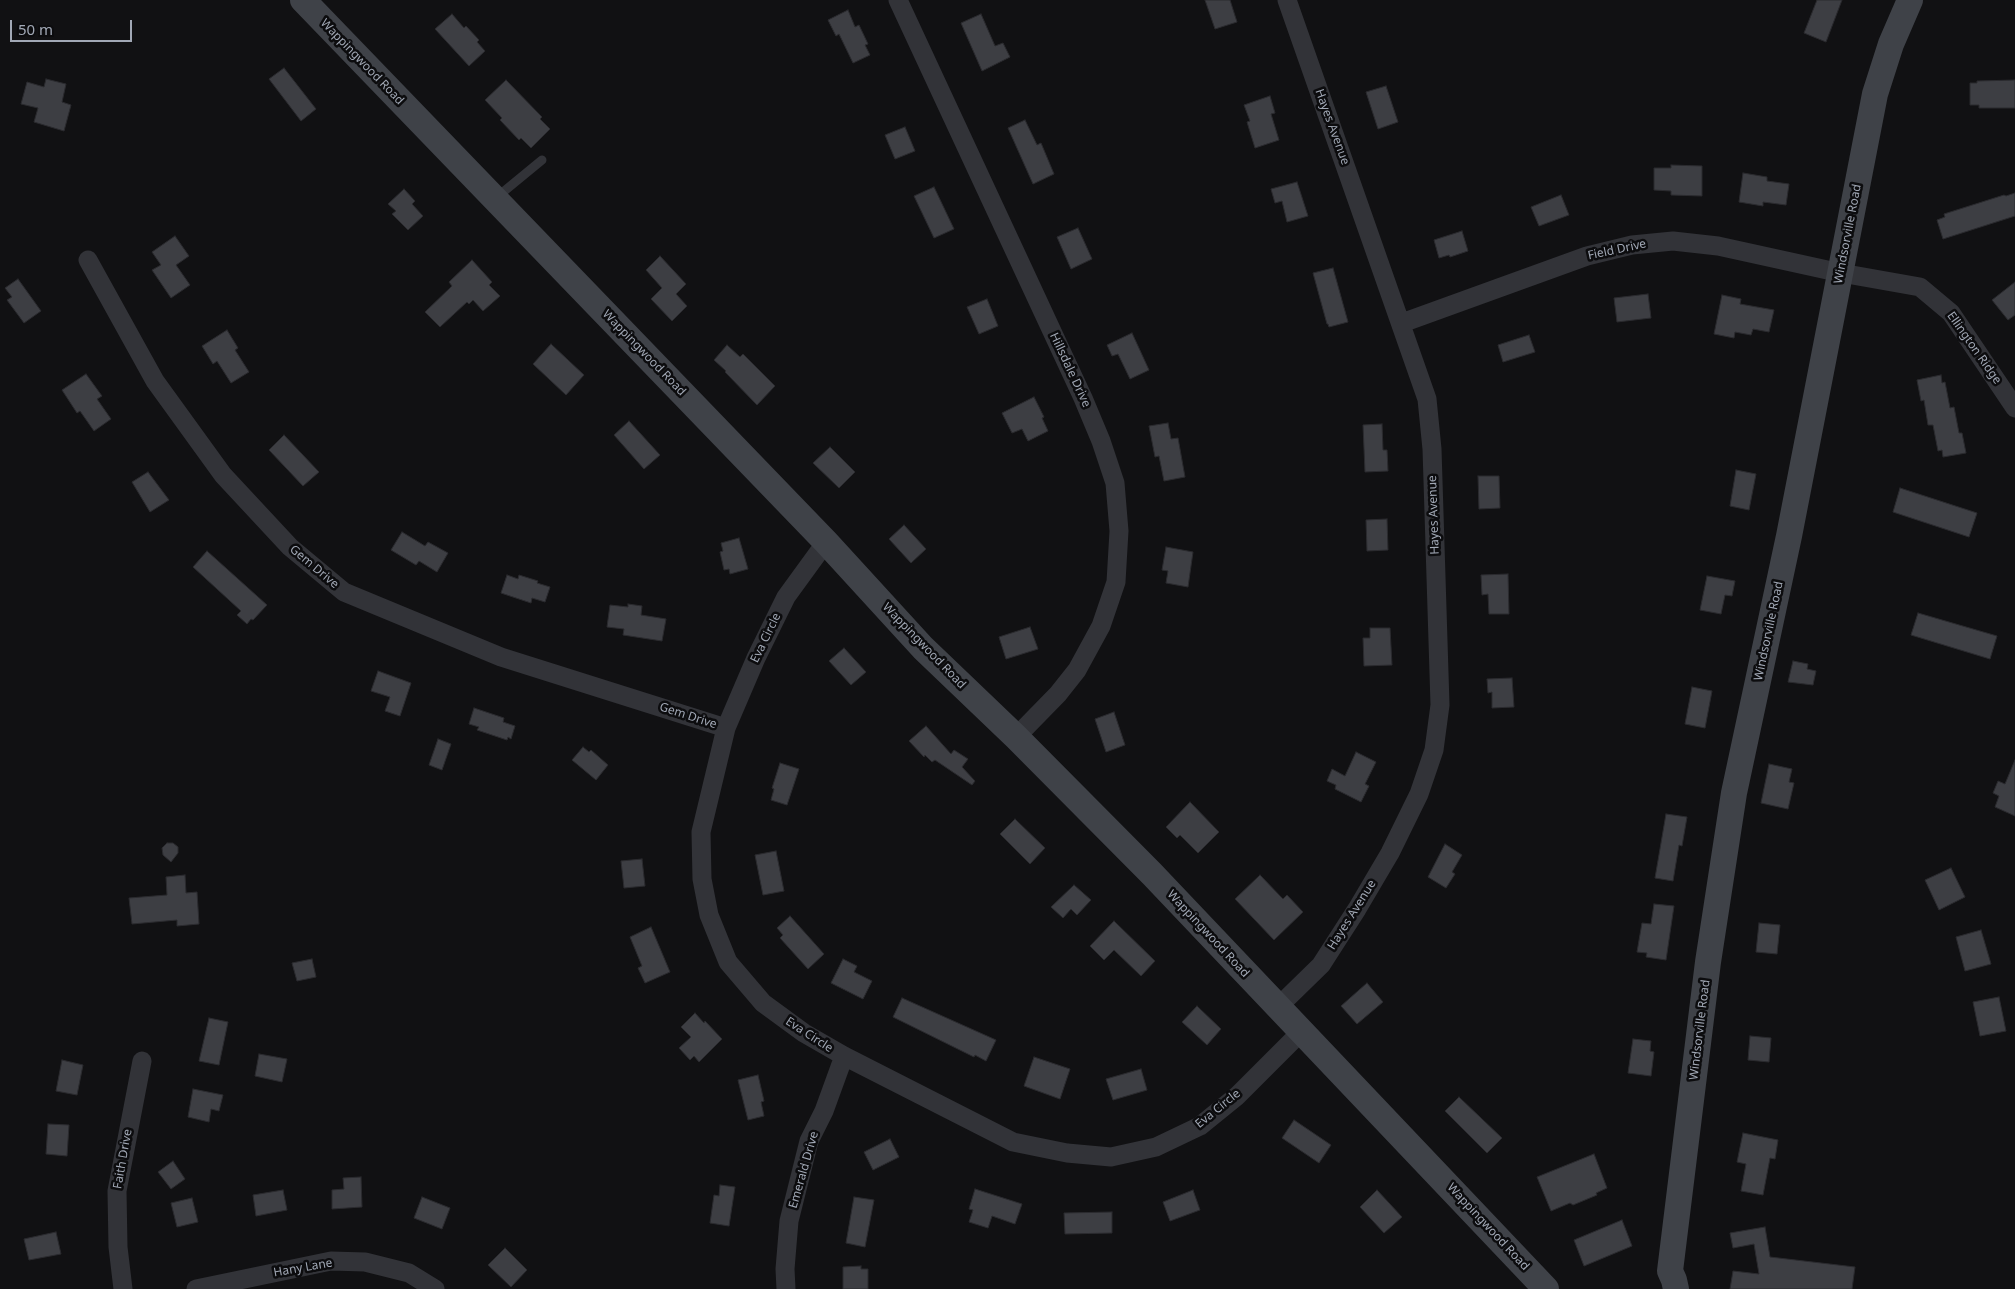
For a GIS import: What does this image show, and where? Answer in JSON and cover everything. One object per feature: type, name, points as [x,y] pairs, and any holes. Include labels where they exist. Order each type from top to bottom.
[{"type":"main road","name":"Wappingwood Road","points":[[303,0],[826,542],[923,648],[1016,737],[1152,874],[1546,1289]]},
{"type":"main road","name":"Windsorville Road","points":[[1669,1283],[1708,962],[1734,793],[1787,546],[1876,94],[1891,44],[1910,0]]},
{"type":"street","name":"Hillsdale Drive","points":[[898,0],[1082,398],[1101,441],[1114,484],[1119,531],[1116,582],[1101,626],[1077,670],[1063,688],[1016,737]]},
{"type":"street","name":"Hayes Avenue","points":[[1278,1007],[1321,965],[1390,853],[1419,794],[1434,750],[1440,705],[1432,449],[1428,398],[1287,0]]},
{"type":"street","name":"Field Drive","points":[[1402,322],[1587,256],[1632,245],[1673,241],[1718,246],[1841,273]]},
{"type":"street","name":"Gem Drive","points":[[88,260],[155,381],[223,474],[290,547],[344,592],[501,657],[726,728]]},
{"type":"street","name":"Ellington Ridge","points":[[1841,273],[1920,287],[1951,313],[2015,408]]},
{"type":"street","name":"Eva Circle","points":[[826,542],[786,597],[756,658],[726,728],[701,832],[702,879],[709,915],[728,962],[762,1003],[804,1033],[844,1056],[1013,1142],[1067,1153],[1111,1157],[1156,1147],[1200,1126],[1236,1096],[1301,1032]]},
{"type":"street","name":"Emerald Drive","points":[[786,1289],[785,1268],[789,1221],[809,1141],[824,1111],[844,1056]]},
{"type":"street","name":"Faith Drive","points":[[123,1289],[118,1246],[116,1191],[142,1061]]},
{"type":"street","name":"Hany Lane","points":[[196,1289],[331,1261],[365,1262],[409,1273],[435,1289]]},
{"type":"lane","points":[[495,199],[542,160]]},
{"type":"building","points":[[1205,0],[1230,0],[1237,22],[1215,29]]},
{"type":"building","points":[[1817,0],[1842,0],[1826,42],[1804,33]]},
{"type":"building","points":[[848,10],[855,27],[859,25],[868,44],[865,45],[870,55],[853,63],[839,34],[836,36],[828,20]]},
{"type":"building","points":[[452,14],[464,28],[466,26],[479,40],[477,42],[485,51],[469,66],[435,29]]},
{"type":"building","points":[[981,14],[995,46],[1003,43],[1010,57],[982,71],[961,23]]},
{"type":"building","points":[[284,68],[316,109],[301,121],[269,79]]},
{"type":"building","points":[[46,79],[66,84],[62,102],[71,105],[64,131],[34,122],[38,108],[21,104],[27,82],[44,87]]},
{"type":"building","points":[[506,80],[542,117],[540,119],[550,129],[531,148],[521,138],[519,140],[500,120],[502,118],[485,100]]},
{"type":"building","points":[[2015,80],[2015,108],[1979,108],[1979,105],[1970,105],[1970,83],[1977,83],[1977,81]]},
{"type":"building","points":[[1386,86],[1398,122],[1378,129],[1366,92]]},
{"type":"building","points":[[1270,96],[1275,113],[1271,114],[1279,140],[1255,148],[1247,122],[1250,121],[1244,105]]},
{"type":"building","points":[[1025,120],[1037,145],[1041,143],[1054,174],[1033,184],[1008,128]]},
{"type":"building","points":[[905,127],[915,151],[895,159],[885,135]]},
{"type":"building","points":[[1671,165],[1702,166],[1702,196],[1671,195],[1671,191],[1654,190],[1654,168],[1671,168]]},
{"type":"building","points":[[1743,173],[1767,177],[1767,181],[1789,184],[1786,205],[1763,202],[1763,206],[1739,202]]},
{"type":"building","points":[[1297,182],[1308,216],[1287,222],[1282,201],[1275,203],[1271,189]]},
{"type":"building","points":[[934,187],[954,229],[934,238],[914,196]]},
{"type":"building","points":[[404,189],[415,201],[412,204],[423,216],[408,230],[392,214],[396,211],[388,204]]},
{"type":"building","points":[[2015,193],[2015,216],[1943,239],[1937,220],[1945,217],[1944,214]]},
{"type":"building","points":[[1561,195],[1569,215],[1539,226],[1531,207]]},
{"type":"building","points":[[1078,228],[1092,259],[1071,269],[1057,237]]},
{"type":"building","points":[[1462,231],[1468,251],[1450,257],[1449,255],[1439,258],[1434,240]]},
{"type":"building","points":[[175,236],[189,256],[176,265],[190,285],[171,298],[152,270],[161,265],[152,252]]},
{"type":"building","points":[[660,256],[686,284],[676,294],[687,306],[672,321],[651,299],[662,288],[646,270]]},
{"type":"building","points":[[472,260],[492,282],[489,285],[500,296],[483,311],[473,300],[469,304],[467,302],[440,327],[425,312],[452,286],[449,282]]},
{"type":"building","points":[[1333,268],[1348,322],[1329,327],[1313,273]]},
{"type":"building","points":[[18,279],[41,311],[24,323],[7,300],[12,297],[5,288]]},
{"type":"building","points":[[2015,282],[2015,315],[2008,320],[1992,300]]},
{"type":"building","points":[[1648,294],[1651,318],[1617,322],[1614,298]]},
{"type":"building","points":[[1722,295],[1741,299],[1740,304],[1774,310],[1769,332],[1753,329],[1751,335],[1735,332],[1734,338],[1714,334]]},
{"type":"building","points":[[987,299],[998,326],[979,334],[967,307]]},
{"type":"building","points":[[227,330],[238,348],[235,350],[249,372],[231,383],[217,361],[213,364],[202,346]]},
{"type":"building","points":[[1132,333],[1149,370],[1130,379],[1118,354],[1112,356],[1107,345]]},
{"type":"building","points":[[1529,335],[1535,352],[1503,362],[1498,345]]},
{"type":"building","points":[[551,344],[584,375],[566,395],[533,364]]},
{"type":"building","points":[[727,345],[740,357],[743,354],[775,386],[757,405],[714,360]]},
{"type":"building","points":[[86,374],[102,396],[97,399],[111,419],[94,431],[80,411],[77,413],[62,390]]},
{"type":"building","points":[[1941,375],[1942,383],[1945,382],[1950,408],[1954,407],[1959,433],[1962,433],[1966,453],[1943,457],[1942,450],[1938,451],[1933,425],[1928,425],[1924,400],[1921,401],[1917,380]]},
{"type":"building","points":[[1034,397],[1044,417],[1042,418],[1048,431],[1028,441],[1022,429],[1012,433],[1002,413]]},
{"type":"building","points":[[629,421],[660,455],[644,469],[614,435]]},
{"type":"building","points":[[1168,423],[1171,439],[1178,438],[1185,477],[1164,481],[1159,456],[1155,457],[1149,426]]},
{"type":"building","points":[[1382,424],[1383,450],[1387,450],[1388,471],[1365,472],[1363,425]]},
{"type":"building","points":[[284,435],[319,472],[303,486],[269,450]]},
{"type":"building","points":[[830,447],[855,472],[839,488],[813,463]]},
{"type":"building","points":[[1736,470],[1756,474],[1749,510],[1730,506]]},
{"type":"building","points":[[148,472],[169,500],[150,512],[132,482]]},
{"type":"building","points":[[1478,476],[1499,476],[1500,508],[1479,509]]},
{"type":"building","points":[[1900,488],[1977,513],[1969,537],[1893,512]]},
{"type":"building","points":[[1387,519],[1388,550],[1367,551],[1366,520]]},
{"type":"building","points":[[904,525],[926,549],[911,563],[889,539]]},
{"type":"building","points":[[402,532],[425,546],[428,542],[448,553],[437,572],[419,561],[416,565],[391,550]]},
{"type":"building","points":[[739,538],[748,569],[730,574],[729,569],[724,570],[720,552],[723,551],[721,543]]},
{"type":"building","points":[[1166,547],[1193,552],[1188,587],[1166,583],[1168,571],[1162,570]]},
{"type":"building","points":[[207,551],[267,605],[247,624],[237,615],[241,611],[193,567]]},
{"type":"building","points":[[1508,574],[1509,614],[1489,614],[1488,594],[1482,595],[1481,575]]},
{"type":"building","points":[[507,575],[518,579],[519,575],[550,587],[545,602],[532,598],[531,603],[501,593]]},
{"type":"building","points":[[1707,576],[1735,581],[1732,596],[1725,595],[1721,614],[1700,610]]},
{"type":"building","points":[[628,604],[642,606],[641,615],[666,619],[662,641],[623,635],[624,629],[607,627],[610,605],[628,607]]},
{"type":"building","points":[[1918,613],[1997,636],[1990,659],[1911,635]]},
{"type":"building","points":[[1030,627],[1038,649],[1006,659],[999,637]]},
{"type":"building","points":[[1370,628],[1390,628],[1392,665],[1364,666],[1363,638],[1370,638]]},
{"type":"building","points":[[844,648],[866,672],[851,685],[829,661]]},
{"type":"building","points":[[1793,661],[1808,664],[1807,669],[1816,671],[1813,685],[1788,682]]},
{"type":"building","points":[[378,671],[411,683],[400,716],[385,711],[390,697],[371,691]]},
{"type":"building","points":[[1512,678],[1514,707],[1492,708],[1492,692],[1488,693],[1487,679]]},
{"type":"building","points":[[1692,687],[1712,691],[1705,728],[1685,724]]},
{"type":"building","points":[[474,708],[504,718],[503,722],[515,726],[511,739],[508,737],[507,740],[477,730],[479,727],[469,724]]},
{"type":"building","points":[[1114,712],[1125,745],[1106,752],[1095,719]]},
{"type":"building","points":[[926,726],[951,754],[954,750],[968,759],[962,767],[975,781],[972,785],[935,760],[932,762],[925,755],[924,757],[909,741]]},
{"type":"building","points":[[438,739],[451,744],[442,770],[429,765]]},
{"type":"building","points":[[583,747],[589,752],[591,750],[608,765],[596,780],[572,760]]},
{"type":"building","points":[[1356,752],[1376,762],[1365,784],[1369,786],[1361,802],[1335,789],[1336,785],[1327,781],[1332,769],[1345,776]]},
{"type":"building","points":[[2015,760],[2015,816],[1995,807],[1999,796],[1993,793],[1998,781],[2005,784]]},
{"type":"building","points":[[780,763],[799,769],[787,805],[771,800],[774,789],[772,788]]},
{"type":"building","points":[[1769,764],[1792,769],[1789,782],[1794,783],[1788,809],[1761,803]]},
{"type":"building","points":[[1190,802],[1219,832],[1198,853],[1180,835],[1177,838],[1166,827]]},
{"type":"building","points":[[1666,814],[1687,817],[1682,846],[1679,845],[1673,881],[1655,878]]},
{"type":"building","points":[[1015,819],[1045,848],[1030,864],[1000,834]]},
{"type":"building","points":[[167,843],[173,843],[178,847],[178,853],[171,862],[163,855],[162,848]]},
{"type":"building","points":[[1445,844],[1462,855],[1452,872],[1455,874],[1446,888],[1428,877]]},
{"type":"building","points":[[776,851],[784,891],[763,895],[755,855]]},
{"type":"building","points":[[642,859],[645,886],[624,888],[621,861]]},
{"type":"building","points":[[1951,868],[1965,897],[1939,910],[1925,880]]},
{"type":"building","points":[[185,875],[186,893],[197,892],[199,924],[177,926],[177,920],[132,924],[129,898],[167,895],[166,877]]},
{"type":"building","points":[[1260,875],[1283,899],[1287,895],[1303,912],[1274,940],[1235,899]]},
{"type":"building","points":[[1074,885],[1091,900],[1077,915],[1071,909],[1063,918],[1051,907]]},
{"type":"building","points":[[1654,904],[1674,906],[1666,960],[1646,957],[1647,953],[1637,952],[1642,923],[1651,924]]},
{"type":"building","points":[[790,916],[824,954],[808,969],[780,938],[783,935],[777,928]]},
{"type":"building","points":[[1114,921],[1155,961],[1141,976],[1114,950],[1104,960],[1090,946]]},
{"type":"building","points":[[1759,923],[1780,925],[1777,954],[1756,952]]},
{"type":"building","points":[[651,927],[670,972],[645,983],[638,968],[642,966],[630,937]]},
{"type":"building","points":[[1981,930],[1991,964],[1965,971],[1956,937]]},
{"type":"building","points":[[312,959],[316,977],[297,981],[292,963]]},
{"type":"building","points":[[843,959],[857,966],[854,972],[872,981],[863,999],[831,983]]},
{"type":"building","points":[[1367,983],[1383,1002],[1357,1024],[1341,1006]]},
{"type":"building","points":[[1999,997],[2006,1031],[1980,1036],[1973,1002]]},
{"type":"building","points":[[902,998],[996,1040],[986,1061],[975,1055],[974,1057],[893,1017]]},
{"type":"building","points":[[1197,1006],[1221,1029],[1207,1045],[1182,1022]]},
{"type":"building","points":[[695,1013],[722,1039],[699,1062],[694,1056],[690,1060],[679,1048],[691,1037],[681,1027]]},
{"type":"building","points":[[209,1018],[228,1022],[219,1065],[199,1061]]},
{"type":"building","points":[[1750,1036],[1771,1038],[1769,1062],[1748,1060]]},
{"type":"building","points":[[1633,1039],[1651,1041],[1650,1051],[1654,1052],[1651,1076],[1628,1073]]},
{"type":"building","points":[[259,1054],[287,1059],[282,1082],[255,1076]]},
{"type":"building","points":[[1034,1057],[1070,1069],[1060,1099],[1024,1086]]},
{"type":"building","points":[[62,1060],[83,1065],[77,1095],[56,1091]]},
{"type":"building","points":[[1141,1069],[1147,1090],[1113,1100],[1106,1079]]},
{"type":"building","points":[[758,1075],[764,1101],[761,1102],[764,1116],[748,1120],[738,1080]]},
{"type":"building","points":[[193,1089],[223,1095],[219,1111],[211,1109],[209,1122],[188,1117]]},
{"type":"building","points":[[1459,1097],[1502,1138],[1487,1153],[1445,1111]]},
{"type":"building","points":[[1294,1120],[1331,1145],[1319,1163],[1282,1138]]},
{"type":"building","points":[[48,1124],[69,1125],[67,1156],[46,1154]]},
{"type":"building","points":[[1743,1133],[1778,1140],[1775,1159],[1770,1158],[1763,1195],[1741,1191],[1746,1164],[1737,1162]]},
{"type":"building","points":[[890,1139],[899,1157],[873,1170],[864,1152]]},
{"type":"building","points":[[1594,1154],[1607,1188],[1596,1193],[1597,1195],[1573,1205],[1570,1203],[1551,1211],[1537,1177]]},
{"type":"building","points":[[173,1161],[185,1179],[171,1189],[158,1172]]},
{"type":"building","points":[[361,1177],[362,1207],[332,1209],[332,1190],[344,1189],[343,1178]]},
{"type":"building","points":[[720,1185],[735,1187],[729,1226],[710,1223],[714,1195],[719,1196]]},
{"type":"building","points":[[975,1189],[1022,1204],[1015,1224],[992,1216],[988,1228],[969,1222],[973,1210],[969,1209]]},
{"type":"building","points":[[283,1190],[287,1210],[256,1216],[253,1195]]},
{"type":"building","points":[[1193,1190],[1200,1210],[1170,1221],[1163,1202]]},
{"type":"building","points":[[1377,1190],[1402,1217],[1384,1233],[1360,1207]]},
{"type":"building","points":[[422,1197],[450,1208],[442,1229],[414,1218]]},
{"type":"building","points":[[854,1197],[874,1200],[865,1247],[846,1243]]},
{"type":"building","points":[[192,1198],[198,1222],[177,1227],[171,1203]]},
{"type":"building","points":[[1112,1212],[1112,1233],[1065,1234],[1064,1213]]},
{"type":"building","points":[[1622,1220],[1632,1246],[1584,1266],[1574,1240]]},
{"type":"building","points":[[1765,1227],[1770,1257],[1855,1267],[1852,1289],[1730,1289],[1733,1271],[1759,1274],[1754,1244],[1733,1248],[1730,1233]]},
{"type":"building","points":[[56,1232],[61,1254],[29,1260],[24,1239]]},
{"type":"building","points":[[505,1248],[527,1270],[511,1287],[488,1265]]},
{"type":"building","points":[[861,1266],[861,1269],[868,1269],[868,1289],[843,1289],[843,1267]]}]
